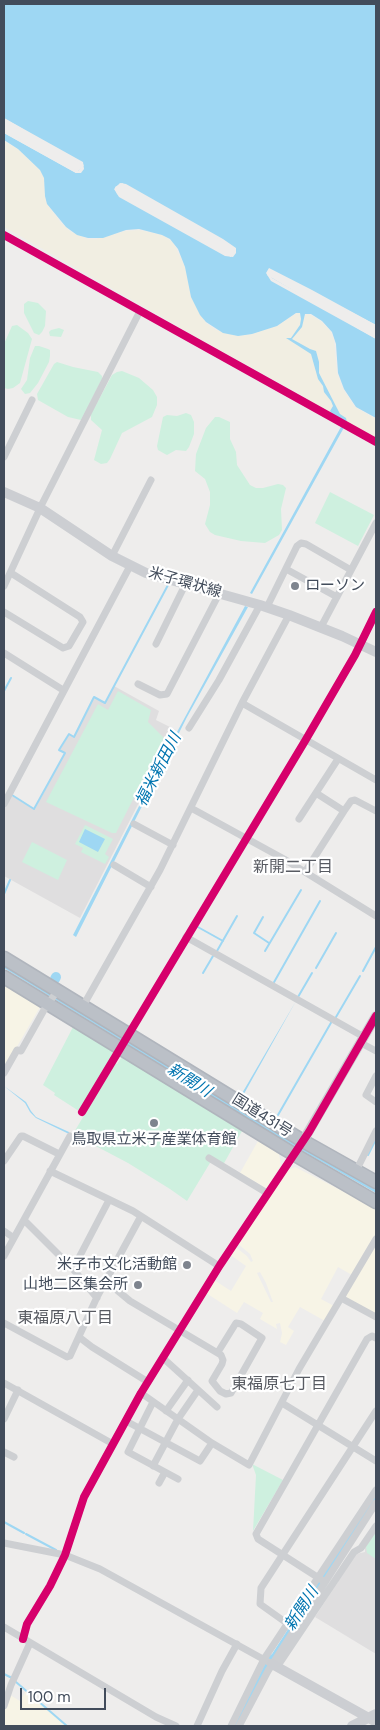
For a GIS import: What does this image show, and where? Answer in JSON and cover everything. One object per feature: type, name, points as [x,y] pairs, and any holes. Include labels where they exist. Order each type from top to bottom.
[{"type":"highway","name":"国道431号","points":[[4,958],[238,1101],[298,1148],[376,1202]]},
{"type":"highway","name":"国道431号","points":[[4,977],[50,1003],[121,1048],[298,1148],[356,1171],[376,1182]]},
{"type":"main road","name":"米子環状線","points":[[4,492],[40,508],[130,566],[156,577],[290,615],[376,652]]},
{"type":"main road","points":[[298,1148],[376,1016]]},
{"type":"main road","points":[[271,1664],[373,1718]]},
{"type":"main road","points":[[352,1726],[373,1718]]},
{"type":"street","points":[[4,235],[376,442]]},
{"type":"street","points":[[4,586],[40,508],[140,311]]},
{"type":"street","points":[[4,456],[32,400]]},
{"type":"street","points":[[112,556],[151,480]]},
{"type":"street","points":[[321,627],[376,523]]},
{"type":"street","points":[[189,728],[286,569],[297,546],[304,543],[351,570]]},
{"type":"street","points":[[4,804],[130,566]]},
{"type":"street","points":[[286,569],[337,597]]},
{"type":"street","points":[[4,612],[63,648],[69,646],[82,624],[80,617],[11,574]]},
{"type":"street","points":[[156,644],[185,585]]},
{"type":"street","points":[[138,684],[160,696],[166,695],[219,594]]},
{"type":"street","points":[[83,1006],[151,887],[242,704],[290,615]]},
{"type":"street","points":[[82,1112],[305,741],[376,615]]},
{"type":"street","points":[[4,653],[63,690]]},
{"type":"street","points":[[242,704],[376,780]]},
{"type":"street","points":[[299,819],[338,759]]},
{"type":"street","points":[[316,793],[344,811]]},
{"type":"street","points":[[305,872],[351,801],[355,800],[376,811]]},
{"type":"street","points":[[191,808],[247,838],[376,916]]},
{"type":"street","points":[[134,824],[173,845]]},
{"type":"street","points":[[114,865],[151,887]]},
{"type":"street","points":[[186,938],[362,1040],[376,1051]]},
{"type":"street","points":[[4,1074],[16,1050],[21,1051],[57,992]]},
{"type":"street","points":[[376,1076],[366,1095],[376,1102]]},
{"type":"street","points":[[356,1171],[376,1131]]},
{"type":"street","points":[[4,1161],[21,1136],[59,1154]]},
{"type":"street","points":[[4,1256],[70,1136]]},
{"type":"street","points":[[4,1706],[27,1641],[27,1624],[50,1586],[65,1555],[84,1496],[141,1393],[219,1266],[298,1148]]},
{"type":"street","points":[[209,1158],[267,1193]]},
{"type":"street","points":[[50,1171],[141,1216],[219,1266]]},
{"type":"street","points":[[73,1269],[110,1200]]},
{"type":"street","points":[[4,1323],[67,1357],[70,1356],[97,1298],[141,1216]]},
{"type":"street","points":[[24,1220],[73,1269],[97,1298]]},
{"type":"street","points":[[4,1231],[14,1238]]},
{"type":"street","points":[[141,1393],[212,1443],[249,1465],[299,1369],[376,1238]]},
{"type":"street","points":[[106,1281],[130,1301],[221,1354],[223,1360],[212,1381],[220,1391],[228,1394],[262,1338],[241,1324],[236,1323],[218,1352]]},
{"type":"street","points":[[341,1298],[376,1317]]},
{"type":"street","points":[[322,1580],[256,1537],[256,1531],[367,1339],[372,1336],[376,1338]]},
{"type":"street","points":[[79,1337],[148,1382]]},
{"type":"street","points":[[163,1358],[217,1407]]},
{"type":"street","points":[[166,1411],[188,1380]]},
{"type":"street","points":[[4,1383],[113,1444]]},
{"type":"street","points":[[4,1418],[18,1390]]},
{"type":"street","points":[[153,1466],[178,1419],[198,1390]]},
{"type":"street","points":[[153,1402],[128,1452],[178,1479]]},
{"type":"street","points":[[282,1403],[376,1461]]},
{"type":"street","points":[[288,1624],[262,1607],[259,1602],[261,1588],[376,1411]]},
{"type":"street","points":[[126,1421],[200,1461],[212,1443]]},
{"type":"street","points":[[4,1452],[14,1457]]},
{"type":"street","points":[[159,1483],[165,1472]]},
{"type":"street","points":[[231,1726],[271,1664],[376,1490]]},
{"type":"street","points":[[239,1726],[271,1664],[288,1624],[322,1580],[376,1503]]},
{"type":"street","points":[[271,1664],[354,1552],[361,1548],[376,1526]]},
{"type":"street","points":[[4,1543],[65,1555],[91,1565],[271,1664]]},
{"type":"street","points":[[4,1627],[159,1719],[176,1726]]},
{"type":"street","points":[[197,1726],[237,1644]]},
{"type":"shaded area","points":[[114,686],[159,711],[156,720],[176,730],[80,918],[4,876],[4,810],[12,796],[35,809],[65,753],[60,750],[69,734],[74,736],[95,697],[105,703]]},
{"type":"shaded area","points":[[4,985],[40,1007],[4,1069]]},
{"type":"shaded area","points":[[258,1141],[279,1154],[281,1165],[266,1188],[240,1173]]},
{"type":"shaded area","points":[[295,1167],[376,1208],[376,1234],[352,1275],[338,1267],[321,1299],[334,1306],[325,1321],[300,1307],[288,1327],[294,1331],[286,1345],[280,1342],[282,1333],[280,1323],[276,1324],[277,1329],[260,1319],[263,1313],[244,1302],[237,1313],[206,1293],[214,1280],[231,1291],[246,1266],[229,1254],[234,1246],[247,1256],[251,1262],[253,1261],[250,1254],[237,1243],[286,1169]],"holes":[[[260,1272],[273,1302],[271,1302],[257,1273]]]},
{"type":"shaded area","points":[[373,1245],[376,1247],[376,1314],[347,1298],[346,1293]]},
{"type":"shaded area","points":[[376,1529],[376,1654],[315,1617],[356,1554],[365,1552],[365,1547]]},
{"type":"shaded area","points":[[26,1691],[66,1726],[4,1726],[4,1710],[10,1695],[20,1701]]},
{"type":"green space","points":[[28,301],[38,303],[46,311],[45,326],[39,335],[34,333],[24,313],[24,304]]},
{"type":"green space","points":[[17,325],[28,333],[32,339],[20,383],[8,389],[4,388],[4,344],[12,326]]},
{"type":"green space","points":[[59,328],[64,330],[61,337],[50,336],[49,332],[51,330]]},
{"type":"green space","points":[[35,346],[50,350],[49,362],[38,383],[30,393],[25,394],[21,389],[27,380],[30,358]]},
{"type":"green space","points":[[57,362],[98,372],[102,376],[81,420],[68,417],[38,400],[37,394]]},
{"type":"green space","points":[[122,371],[139,378],[153,390],[157,397],[157,405],[152,417],[122,433],[110,459],[107,463],[101,464],[94,460],[102,430],[91,420],[91,414],[112,375]]},
{"type":"green space","points":[[186,413],[191,415],[194,422],[194,434],[186,451],[176,450],[167,455],[158,450],[157,446],[163,417]]},
{"type":"green space","points":[[215,417],[230,422],[230,439],[236,452],[237,465],[250,485],[256,488],[263,488],[278,484],[286,488],[281,509],[282,530],[279,535],[265,543],[241,541],[215,535],[210,532],[205,524],[210,505],[210,492],[205,479],[195,471],[196,454],[206,428]]},
{"type":"green space","points":[[330,492],[374,515],[358,546],[315,523]]},
{"type":"green space","points":[[118,691],[151,710],[148,722],[164,738],[116,833],[112,833],[46,802],[98,704],[108,710]]},
{"type":"green space","points":[[85,825],[113,839],[105,854],[109,857],[105,864],[81,852],[83,848],[75,844]]},
{"type":"green space","points":[[32,842],[67,860],[58,880],[22,862]]},
{"type":"green space","points":[[73,1027],[115,1053],[79,1111],[54,1095],[55,1093],[43,1085]]},
{"type":"green space","name":"鳥取県立米子産業体育館","points":[[122,1057],[242,1131],[223,1165],[213,1158],[187,1201],[128,1163],[73,1134],[115,1063],[117,1064]]},
{"type":"green space","points":[[252,1464],[283,1480],[253,1531],[256,1475]]},
{"type":"green space","points":[[376,1532],[376,1559],[367,1553],[366,1547]]},
{"type":"sand","points":[[4,141],[18,149],[40,170],[44,178],[47,204],[61,223],[71,232],[88,239],[96,239],[126,231],[139,230],[162,235],[173,242],[185,267],[191,297],[206,323],[216,330],[238,336],[252,334],[277,326],[297,313],[300,313],[301,319],[304,319],[305,315],[309,314],[322,322],[331,332],[334,340],[337,373],[343,389],[355,407],[376,419],[376,439],[4,227]]},
{"type":"water","points":[[4,4],[376,4],[376,325],[269,269],[267,275],[376,339],[376,418],[356,407],[344,389],[338,373],[336,344],[332,332],[322,321],[311,314],[305,314],[302,327],[292,339],[316,351],[319,373],[340,414],[346,418],[347,422],[252,594],[250,593],[342,425],[330,411],[333,406],[318,379],[311,354],[286,338],[291,338],[300,325],[300,313],[296,313],[277,326],[252,334],[238,336],[223,333],[206,322],[200,315],[191,297],[185,267],[178,249],[170,239],[139,229],[126,230],[103,238],[88,238],[77,235],[66,227],[47,204],[44,178],[40,170],[18,149],[4,140],[4,133],[76,173],[84,165],[4,118]],"holes":[[[122,183],[236,249],[231,257],[117,194],[115,187]]]},
{"type":"water","name":"福米新田川","points":[[245,606],[248,607],[187,717],[76,937],[73,935],[177,732]]},
{"type":"water","points":[[85,829],[105,839],[98,852],[79,842]]},
{"type":"water","name":"新開川","points":[[4,965],[234,1107],[296,1001],[236,1108],[376,1190],[376,1193],[270,1132],[4,968]]},
{"type":"water","points":[[4,1086],[26,1102],[36,1117],[69,1132],[69,1134],[36,1118],[25,1103]]},
{"type":"water","name":"新開川","points":[[376,1493],[376,1500],[237,1726],[233,1726],[269,1656]]},
{"type":"pier","points":[[4,118],[83,162],[84,169],[81,173],[76,173],[4,133],[4,130],[78,171],[81,167],[81,164],[4,121]]},
{"type":"pier","points":[[120,183],[126,184],[223,239],[236,248],[236,253],[233,257],[225,256],[119,197],[114,189]],"holes":[[[120,186],[221,241],[234,250],[233,253],[226,253],[121,194],[118,190]]]},
{"type":"pier","points":[[269,268],[376,325],[376,328],[311,292],[269,272],[272,278],[376,336],[376,339],[271,281],[266,273]]},
{"type":"waterway","points":[[12,795],[34,809],[65,753],[59,750],[69,734],[74,737],[94,697],[105,703],[168,585]]},
{"type":"waterway","points":[[4,691],[11,678]]},
{"type":"waterway","points":[[4,894],[10,880]]},
{"type":"waterway","points":[[265,951],[301,890]]},
{"type":"waterway","points":[[273,984],[320,901]]},
{"type":"waterway","points":[[217,951],[237,916]]},
{"type":"waterway","points":[[263,917],[254,933],[269,943]]},
{"type":"waterway","points":[[196,926],[223,941]]},
{"type":"waterway","points":[[316,968],[336,933]]},
{"type":"waterway","points":[[363,971],[376,947]]},
{"type":"waterway","points":[[203,973],[213,956]]},
{"type":"waterway","points":[[298,997],[312,973]]},
{"type":"waterway","points":[[336,1017],[360,976]]},
{"type":"waterway","points":[[278,1115],[332,1021]]},
{"type":"waterway","points":[[368,1155],[376,1139]]},
{"type":"waterway","points":[[4,1522],[24,1533]]},
{"type":"waterway","points":[[26,1534],[56,1550]]},
{"type":"waterway","points":[[4,1674],[12,1678]]},
{"type":"waterway","points":[[16,1682],[67,1726]]},
{"type":"cycle path","points":[[4,235],[376,442]]},
{"type":"cycle path","points":[[82,1112],[305,741],[355,655],[376,612]]},
{"type":"cycle path","points":[[23,1639],[27,1624],[50,1586],[65,1555],[84,1497],[141,1393],[220,1265],[309,1132],[376,1016]]},
{"type":"place","name":"ローソン","points":[[295,586]]},
{"type":"place","name":"鳥取県立米子産業体育館","points":[[154,1123]]},
{"type":"place","name":"米子市文化活動館","points":[[187,1265]]},
{"type":"place","name":"山地二区集会所","points":[[138,1285]]},
{"type":"district","name":"新開二丁目","points":[[293,868]]},
{"type":"district","name":"東福原八丁目","points":[[65,1319]]},
{"type":"district","name":"東福原七丁目","points":[[279,1385]]}]
